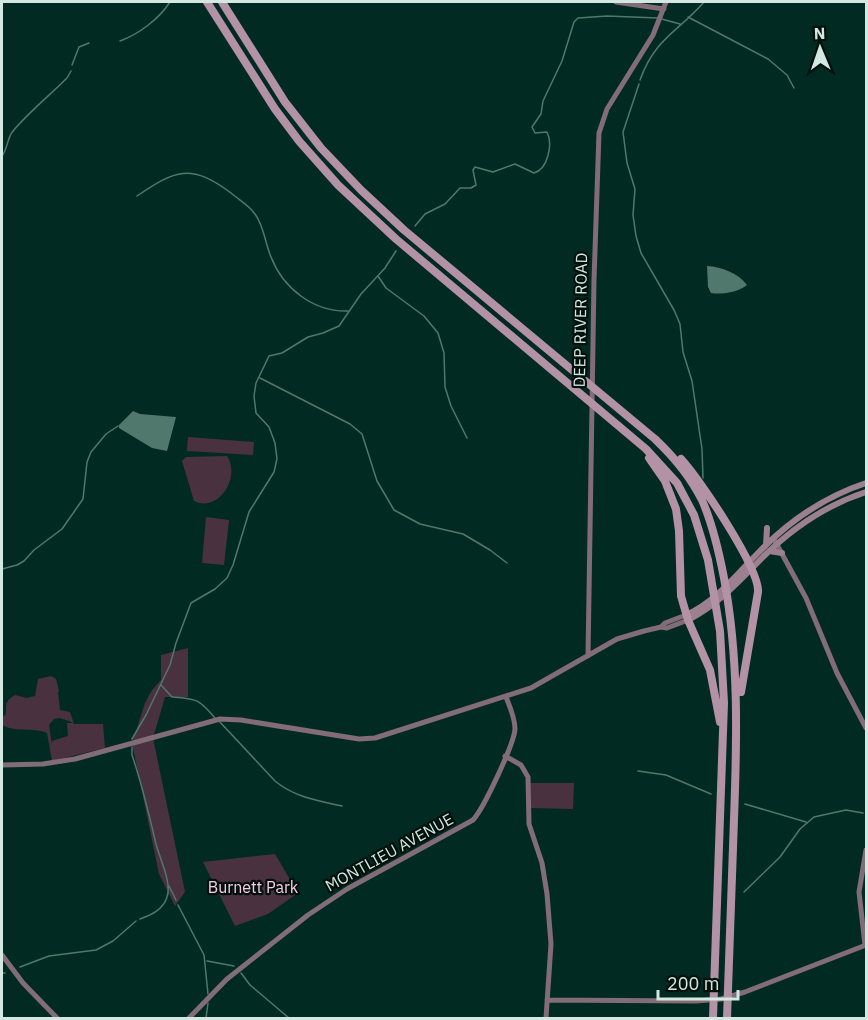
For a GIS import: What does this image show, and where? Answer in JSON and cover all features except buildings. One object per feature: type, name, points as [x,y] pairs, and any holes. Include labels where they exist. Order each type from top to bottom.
[{"type":"highway","points":[[207,2],[275,109],[299,141],[338,185],[387,231],[666,468],[687,498],[698,524],[711,574],[721,645],[724,703],[713,1018]]},
{"type":"highway","points":[[222,2],[285,102],[347,176],[397,223],[669,453],[688,476],[702,501],[713,529],[723,572],[732,629],[736,680],[737,732],[727,1018]]},
{"type":"highway","points":[[611,419],[653,462],[662,474],[671,494],[678,523],[681,596],[714,684],[722,746]]},
{"type":"highway","points":[[647,433],[674,452],[695,475],[757,580],[758,592],[743,678],[737,732]]},
{"type":"main road","points":[[775,541],[780,531],[821,502],[867,483]]},
{"type":"main road","points":[[687,617],[708,606],[775,541],[816,514],[867,492]]},
{"type":"main road","points":[[767,548],[766,528],[780,531]]},
{"type":"main road","points":[[767,548],[782,553]]},
{"type":"street","points":[[616,2],[664,9]]},
{"type":"street","name":"DEEP RIVER ROAD","points":[[588,656],[598,133],[607,109],[649,42],[666,2]]},
{"type":"street","points":[[775,541],[810,607],[837,673],[867,728]]},
{"type":"street","points":[[2,765],[43,764],[75,759],[220,719],[241,720],[369,739],[542,683],[619,638],[661,627],[665,623],[687,617]]},
{"type":"street","name":"MONTLIEU AVENUE","points":[[189,1018],[227,979],[309,915],[347,889],[473,820],[483,805],[515,728],[506,696]]},
{"type":"street","points":[[505,756],[521,765],[529,780],[529,824],[542,863],[550,917],[551,944],[546,1018]]},
{"type":"street","points":[[547,1000],[705,1001],[737,994],[866,945],[859,892],[867,850]]},
{"type":"street","points":[[2,955],[23,983],[57,1018]]},
{"type":"green space","points":[[188,437],[254,442],[253,455],[187,451]]},
{"type":"green space","points":[[227,456],[231,464],[231,474],[225,491],[212,502],[194,501],[182,461],[186,457]]},
{"type":"green space","points":[[206,517],[229,520],[224,565],[202,563]]},
{"type":"green space","points":[[188,648],[188,697],[165,697],[153,738],[185,892],[175,906],[159,874],[132,743],[145,703],[161,680],[161,655]]},
{"type":"green space","points":[[51,676],[56,679],[60,710],[70,712],[74,723],[74,724],[103,724],[105,748],[52,761],[47,733],[13,729],[2,725],[8,701],[15,695],[27,698],[35,696],[38,679]],"holes":[[[60,718],[74,723],[67,723],[68,736],[52,741],[52,745],[49,725],[54,719]]]},
{"type":"green space","points":[[530,783],[574,783],[573,809],[530,808]]},
{"type":"green space","name":"Burnett Park","points":[[275,854],[298,893],[268,914],[235,926],[203,862]]},
{"type":"water","points":[[707,266],[729,271],[747,285],[730,292],[711,293],[708,287]]},
{"type":"water","points":[[133,411],[140,414],[176,417],[167,451],[152,448],[119,428],[119,425]]},
{"type":"waterway","points":[[120,41],[148,25],[170,2]]},
{"type":"waterway","points":[[640,80],[660,45],[704,2]]},
{"type":"waterway","points":[[415,226],[425,214],[445,204],[460,188],[471,188],[476,185],[473,170],[475,167],[493,172],[515,164],[534,173],[543,167],[548,156],[549,137],[547,132],[535,133],[532,127],[541,114],[543,101],[562,61],[574,22],[578,18],[607,16],[658,18],[680,24]]},
{"type":"waterway","points":[[688,17],[768,59],[787,75],[794,88]]},
{"type":"waterway","points":[[72,65],[79,47],[89,43]]},
{"type":"waterway","points":[[2,156],[13,131],[67,78],[71,71]]},
{"type":"waterway","points":[[639,84],[623,132],[627,163],[635,189],[633,215],[636,236],[641,253],[680,324],[683,352],[692,381],[702,449],[703,478]]},
{"type":"waterway","points":[[137,196],[162,180],[183,174],[194,174],[217,183],[247,205],[255,214],[276,268],[291,288],[311,303],[348,311]]},
{"type":"waterway","points":[[132,739],[170,665],[191,603],[215,589],[227,578],[249,512],[274,472],[277,459],[275,443],[269,427],[256,413],[254,396],[256,383],[269,356],[282,353],[308,337],[339,326],[361,294],[385,268],[396,251]]},
{"type":"waterway","points":[[378,276],[386,288],[424,316],[438,333],[444,353],[445,387],[451,406],[467,438]]},
{"type":"waterway","points":[[260,378],[350,424],[362,434],[377,481],[394,510],[420,524],[463,534],[507,563]]},
{"type":"waterway","points":[[2,569],[24,561],[34,550],[62,529],[83,499],[87,462],[91,452],[106,434],[118,426]]},
{"type":"waterway","points":[[161,685],[172,697],[197,701],[215,718]]},
{"type":"waterway","points":[[219,721],[282,786],[307,798],[342,806]]},
{"type":"waterway","points":[[132,747],[132,755],[168,885],[167,897],[160,909],[140,919]]},
{"type":"waterway","points":[[638,771],[666,775],[711,794]]},
{"type":"waterway","points":[[745,804],[806,822]]},
{"type":"waterway","points":[[744,892],[780,857],[800,829],[814,817],[846,810],[863,813]]},
{"type":"waterway","points":[[169,886],[176,900]]},
{"type":"waterway","points":[[178,905],[204,955],[208,994]]},
{"type":"waterway","points":[[20,967],[49,956],[96,950],[113,941],[136,921]]},
{"type":"waterway","points":[[207,961],[234,966]]},
{"type":"waterway","points":[[241,973],[250,985],[289,1018]]},
{"type":"waterway","points":[[206,1018],[208,1003]]}]
